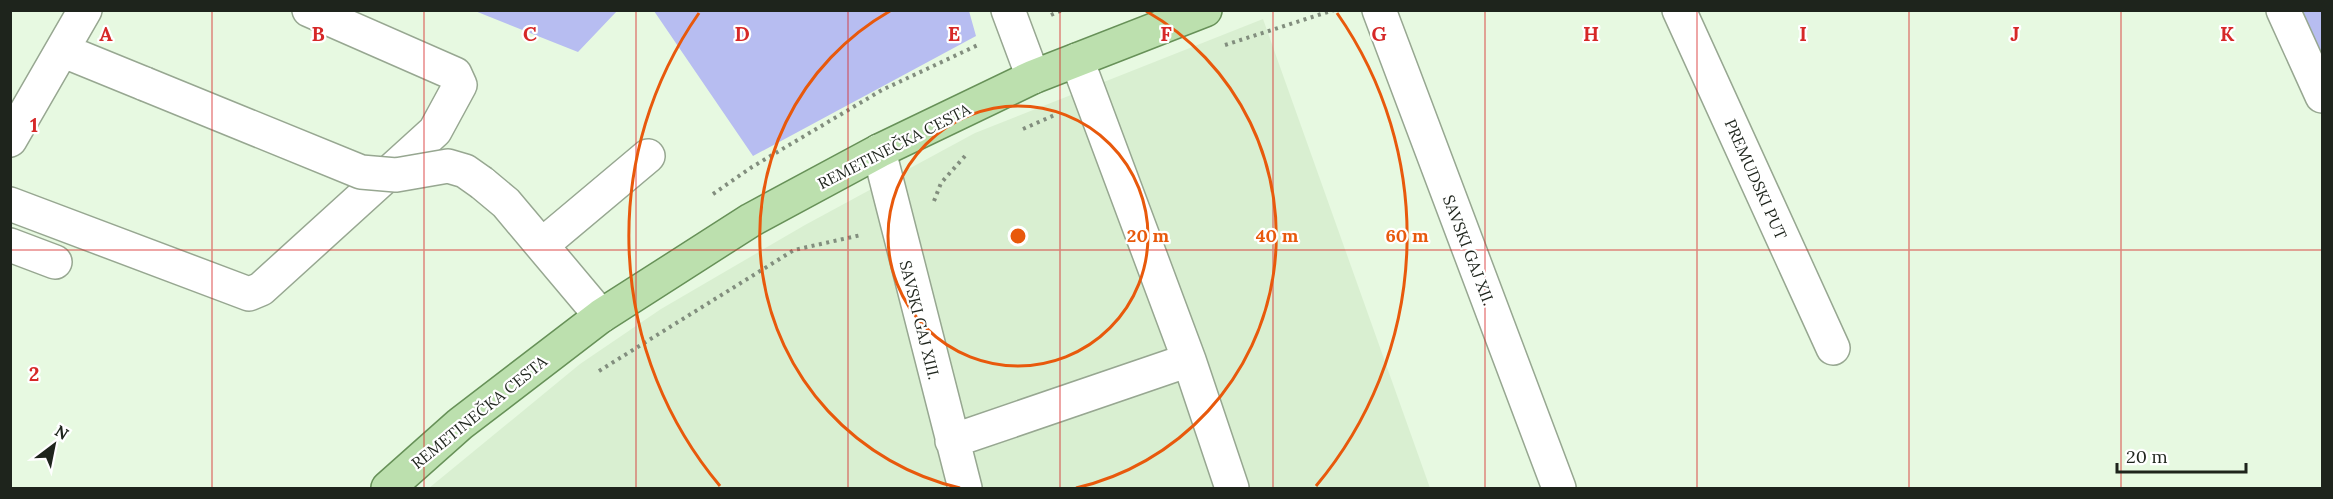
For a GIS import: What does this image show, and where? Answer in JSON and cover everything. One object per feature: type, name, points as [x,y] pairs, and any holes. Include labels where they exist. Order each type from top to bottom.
[{"type":"main road","name":"REMETINEČKA CESTA","points":[[388,489],[460,424],[601,316],[751,220],[879,151],[1033,76],[1205,10]]},
{"type":"street","points":[[10,140],[64,51],[85,10]]},
{"type":"street","points":[[10,204],[249,294],[261,289],[435,131],[460,85],[455,74],[309,10]]},
{"type":"street","points":[[1008,10],[1033,76]]},
{"type":"street","name":"SAVSKI GAJ XII.","points":[[1379,10],[1559,489]]},
{"type":"street","name":"PREMUDSKI PUT","points":[[1679,10],[1833,348]]},
{"type":"street","points":[[2283,10],[2322,96]]},
{"type":"street","points":[[64,51],[383,178]]},
{"type":"street","points":[[1077,60],[1189,360],[1232,489]]},
{"type":"street","points":[[147,83],[361,172],[396,175],[448,166],[465,171],[506,203],[601,316]]},
{"type":"street","name":"SAVSKI GAJ XIII.","points":[[879,151],[965,489]]},
{"type":"street","points":[[542,245],[648,156]]},
{"type":"street","points":[[10,245],[55,262]]},
{"type":"street","points":[[952,441],[1189,360]]},
{"type":"path","points":[[706,199],[752,167],[882,90],[989,39]]},
{"type":"path","points":[[752,167],[754,174]]},
{"type":"path","points":[[591,377],[794,250],[857,237]]},
{"type":"shaded area","points":[[475,11],[617,11],[578,52]]},
{"type":"shaded area","points":[[654,11],[969,11],[976,36],[753,156]]},
{"type":"shaded area","points":[[2299,11],[2322,11],[2322,64]]},
{"type":"shaded area","points":[[1263,19],[1430,488],[429,488],[580,364],[661,309],[805,225],[975,133]]}]
